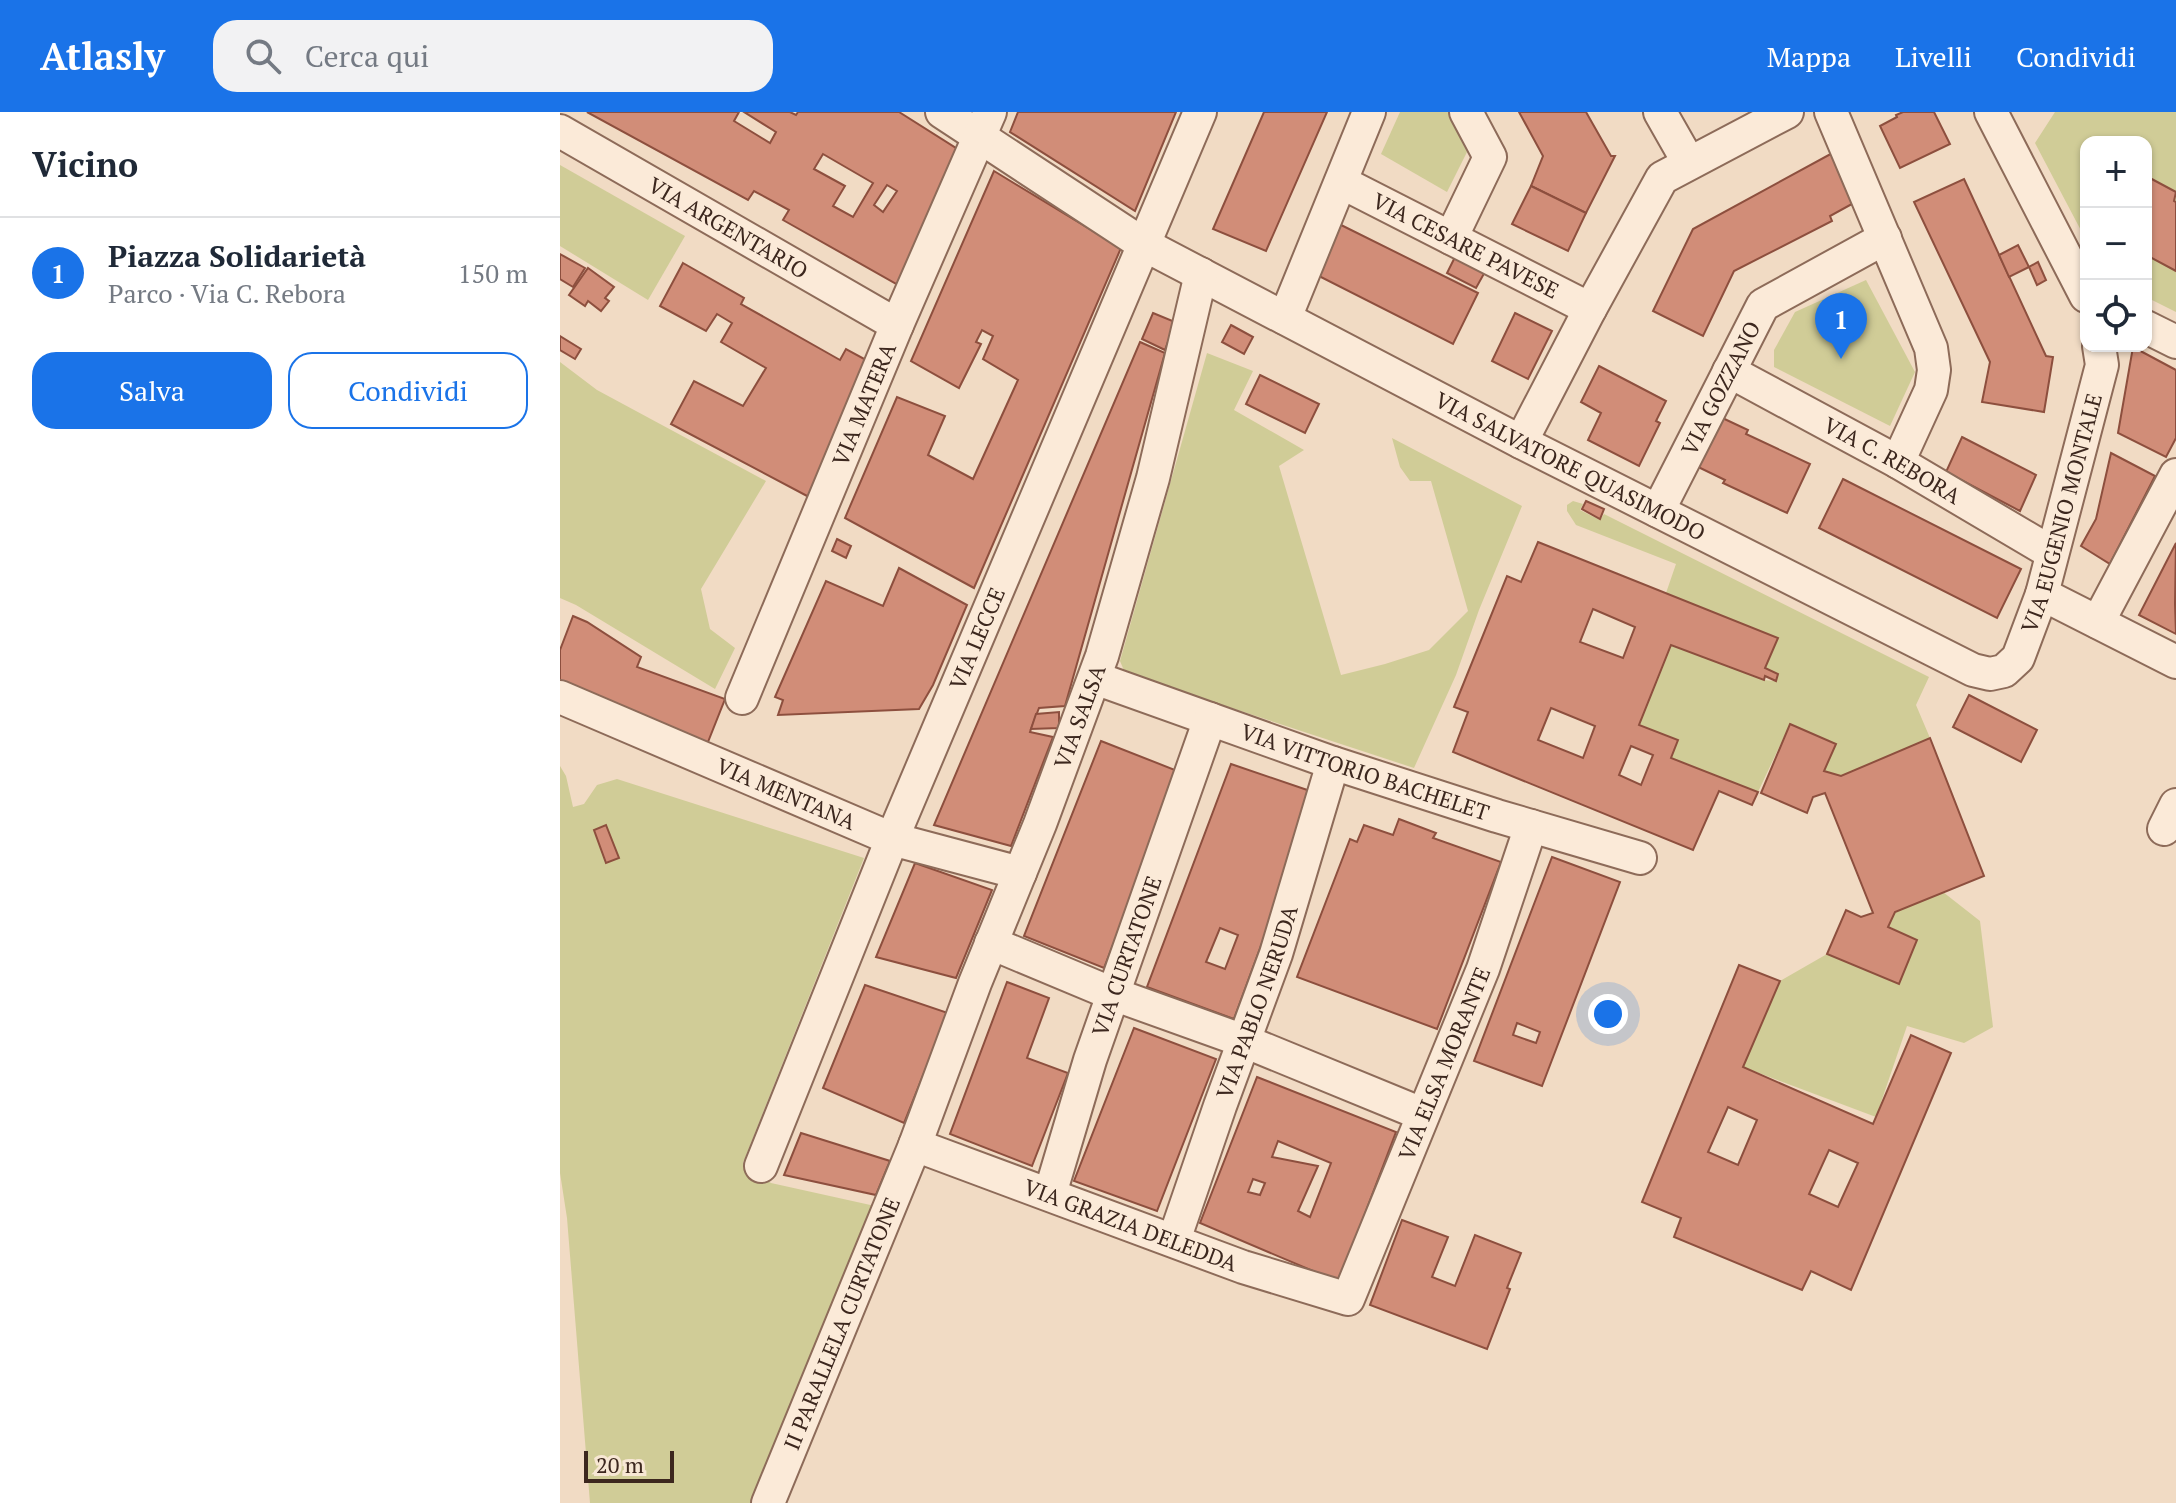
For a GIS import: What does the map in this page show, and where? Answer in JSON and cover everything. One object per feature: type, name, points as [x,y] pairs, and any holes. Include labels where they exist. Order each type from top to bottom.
[{"type":"street","name":"VIA SALVATORE QUASIMODO","points":[[942,112],[985,124],[1143,244],[1521,442],[1973,670],[1990,674],[2004,671]]},
{"type":"street","name":"VIA LECCE","points":[[761,1166],[892,839],[1200,112]]},
{"type":"street","points":[[1285,318],[1369,112]]},
{"type":"street","points":[[1451,238],[1490,157],[1466,112]]},
{"type":"street","points":[[1660,112],[1676,171]]},
{"type":"street","points":[[1521,442],[1590,309],[1676,171],[1787,112]]},
{"type":"street","points":[[1831,112],[1931,348],[1934,370],[1931,390],[1898,462]]},
{"type":"street","points":[[1991,112],[2080,284]]},
{"type":"street","name":"VIA MATERA","points":[[742,698],[897,325],[985,124]]},
{"type":"street","name":"VIA ARGENTARIO","points":[[560,131],[897,325]]},
{"type":"street","name":"VIA CESARE PAVESE","points":[[1341,182],[1590,309]]},
{"type":"street","name":"VIA GOZZANO","points":[[1658,511],[1763,305],[1885,238]]},
{"type":"street","name":"VIA SALSA","points":[[915,1145],[1095,678],[1153,478],[1201,274]]},
{"type":"street","points":[[2152,330],[2176,342]]},
{"type":"street","name":"VIA EUGENIO MONTALE","points":[[2004,671],[2018,658],[2042,594],[2102,365],[2100,352]]},
{"type":"street","name":"VIA C. REBORA","points":[[1729,371],[1898,462],[2052,553]]},
{"type":"street","points":[[2098,622],[2176,475]]},
{"type":"street","points":[[2042,594],[2176,662]]},
{"type":"street","name":"VIA VITTORIO BACHELET","points":[[1095,678],[1333,763],[1640,858]]},
{"type":"street","name":"VIA MENTANA","points":[[560,697],[892,839],[1020,873]]},
{"type":"street","name":"VIA CURTATONE","points":[[1050,1194],[1090,1060],[1210,719]]},
{"type":"street","name":"VIA PABLO NERUDA","points":[[1174,1240],[1276,954],[1333,763]]},
{"type":"street","name":"VIA ELSA MORANTE","points":[[1348,1299],[1483,969],[1531,826]]},
{"type":"street","points":[[991,943],[1113,994],[1244,1041],[1422,1114]]},
{"type":"street","name":"VIA GRAZIA DELEDDA","points":[[915,1145],[1243,1267],[1348,1299]]},
{"type":"street","name":"II PARALLELA CURTATONE","points":[[768,1503],[915,1145]]},
{"type":"shaded area","points":[[1400,112],[1448,112],[1467,152],[1447,192],[1381,154]]},
{"type":"shaded area","points":[[2055,112],[2176,112],[2176,312],[2152,300],[2152,136],[2080,136],[2080,229],[2035,143]]},
{"type":"shaded area","points":[[560,165],[685,236],[648,300],[560,246]]},
{"type":"shaded area","points":[[1866,280],[1915,372],[1890,426],[1774,367],[1774,350],[1795,312]]},
{"type":"shaded area","points":[[1207,353],[1253,371],[1234,410],[1304,450],[1279,466],[1341,675],[1429,650],[1468,611],[1431,481],[1410,481],[1400,467],[1392,438],[1522,506],[1456,675],[1414,768],[1125,673],[1120,661]]},
{"type":"shaded area","points":[[560,362],[597,390],[766,481],[701,589],[710,629],[735,648],[715,689],[560,598]]},
{"type":"shaded area","points":[[1573,501],[1583,504],[1580,510],[1600,520],[1604,514],[1929,677],[1916,705],[1930,738],[1841,776],[1824,771],[1835,744],[1790,724],[1758,792],[1671,758],[1639,725],[1671,645],[1764,680],[1775,681],[1778,674],[1765,668],[1777,638],[1666,593],[1676,564],[1576,525],[1567,511],[1567,505]]},
{"type":"shaded area","points":[[560,766],[566,776],[573,807],[584,804],[597,785],[617,779],[864,858],[743,1163],[771,1183],[875,1206],[760,1503],[590,1503],[567,1218],[560,1173]]},
{"type":"shaded area","points":[[1943,892],[1980,921],[1993,1027],[1964,1043],[1907,1026],[1876,1117],[1743,1067],[1780,981],[1827,954],[1899,984],[1917,940],[1888,926],[1895,912]]},
{"type":"building","points":[[587,112],[739,112],[734,121],[770,143],[776,132],[744,112],[790,112],[796,115],[798,112],[899,112],[959,150],[900,286],[783,220],[789,210],[754,191],[748,200]],"holes":[[[823,154],[873,183],[853,217],[833,206],[845,186],[814,169]],[[887,185],[897,191],[883,212],[874,205]]]},
{"type":"building","points":[[1018,112],[1176,112],[1135,211],[1010,132]]},
{"type":"building","points":[[1264,112],[1327,112],[1266,251],[1213,229]]},
{"type":"building","points":[[1519,112],[1586,112],[1611,156],[1615,156],[1586,213],[1531,186],[1543,156]]},
{"type":"building","points":[[1903,112],[1934,112],[1950,144],[1900,168],[1880,126]]},
{"type":"building","points":[[1838,150],[1861,199],[1830,216],[1832,221],[1734,271],[1703,336],[1653,311],[1693,229]]},
{"type":"building","points":[[994,171],[1121,248],[974,588],[845,518],[897,397],[945,416],[928,455],[973,479],[1018,380],[983,359],[993,336],[982,330],[976,342],[981,344],[959,388],[911,361]]},
{"type":"building","points":[[1964,179],[2046,356],[2053,357],[2044,412],[1982,402],[1990,362],[1914,202]]},
{"type":"building","points":[[2152,179],[2176,192],[2176,271],[2152,258]]},
{"type":"building","points":[[1531,186],[1586,213],[1568,251],[1512,224]]},
{"type":"building","points":[[1331,220],[1478,293],[1453,344],[1309,271]]},
{"type":"building","points":[[2018,245],[2029,267],[2009,277],[1999,255]]},
{"type":"building","points":[[560,254],[585,268],[573,287],[560,279]]},
{"type":"building","points":[[1456,255],[1486,270],[1476,288],[1447,273]]},
{"type":"building","points":[[2038,262],[2046,280],[2037,285],[2029,267]]},
{"type":"building","points":[[683,263],[744,298],[741,304],[840,360],[846,349],[868,361],[809,497],[671,424],[694,381],[743,406],[766,368],[721,342],[732,323],[717,314],[706,331],[660,306]]},
{"type":"building","points":[[588,268],[614,287],[605,298],[609,301],[601,311],[588,301],[585,306],[569,295]]},
{"type":"building","points":[[1153,313],[1175,322],[1165,350],[1142,339]]},
{"type":"building","points":[[1515,313],[1552,331],[1528,379],[1492,361]]},
{"type":"building","points":[[1231,325],[1253,337],[1244,354],[1222,342]]},
{"type":"building","points":[[560,336],[581,349],[575,359],[560,350]]},
{"type":"building","points":[[1140,342],[1165,353],[1065,706],[1039,708],[1030,732],[1053,737],[1011,846],[934,825]]},
{"type":"building","points":[[2132,352],[2142,352],[2176,370],[2176,438],[2166,457],[2118,433]]},
{"type":"building","points":[[1599,366],[1666,401],[1656,421],[1660,423],[1639,466],[1588,440],[1601,413],[1581,402]]},
{"type":"building","points":[[1260,375],[1319,404],[1305,433],[1246,404]]},
{"type":"building","points":[[1716,415],[1748,430],[1746,434],[1810,464],[1787,513],[1723,483],[1725,480],[1692,464]]},
{"type":"building","points":[[1962,437],[2036,475],[2020,511],[1946,472]]},
{"type":"building","points":[[2111,453],[2155,476],[2110,564],[2081,546],[2096,519]]},
{"type":"building","points":[[1843,479],[2021,569],[1997,618],[1819,528]]},
{"type":"building","points":[[1586,501],[1604,509],[1600,519],[1582,509]]},
{"type":"building","points":[[837,539],[851,546],[846,558],[832,551]]},
{"type":"building","points":[[1538,542],[1778,638],[1765,668],[1778,674],[1776,681],[1765,676],[1764,680],[1671,645],[1639,725],[1678,740],[1671,758],[1758,792],[1752,805],[1719,791],[1693,850],[1453,752],[1468,712],[1454,707],[1507,576],[1521,582]],"holes":[[[1593,609],[1635,627],[1623,658],[1580,642]],[[1551,708],[1595,726],[1583,758],[1538,740]],[[1631,746],[1653,755],[1641,785],[1619,775]]]},
{"type":"building","points":[[2176,543],[2175,604],[2176,634],[2139,615]]},
{"type":"building","points":[[899,568],[967,605],[933,685],[919,709],[778,715],[783,700],[775,697],[826,581],[883,606]]},
{"type":"building","points":[[573,616],[641,657],[637,667],[725,699],[704,752],[560,697],[560,650]]},
{"type":"building","points":[[1969,695],[2037,730],[2021,762],[1953,727]]},
{"type":"building","points":[[1059,712],[1059,728],[1031,729],[1036,714]]},
{"type":"building","points":[[1790,724],[1836,744],[1824,771],[1841,776],[1930,738],[1984,876],[1895,912],[1888,927],[1917,940],[1899,984],[1827,954],[1846,910],[1861,917],[1873,913],[1825,793],[1813,797],[1807,813],[1761,793]]},
{"type":"building","points":[[1101,741],[1180,772],[1104,968],[1024,936]]},
{"type":"building","points":[[1231,764],[1316,793],[1234,1019],[1147,987]],"holes":[[[1220,928],[1238,935],[1225,969],[1206,962]]]},
{"type":"building","points":[[1399,819],[1436,833],[1433,838],[1501,862],[1437,1029],[1297,977],[1350,839],[1357,842],[1364,825],[1393,835]]},
{"type":"building","points":[[606,825],[619,858],[606,863],[594,830]]},
{"type":"building","points":[[1552,857],[1620,882],[1542,1086],[1474,1061]],"holes":[[[1517,1023],[1540,1032],[1536,1043],[1513,1035]]]},
{"type":"building","points":[[915,863],[992,890],[956,978],[876,957]]},
{"type":"building","points":[[1739,965],[1780,981],[1743,1067],[1873,1124],[1911,1035],[1951,1053],[1851,1290],[1811,1271],[1802,1290],[1674,1237],[1681,1218],[1642,1202]],"holes":[[[1728,1107],[1757,1120],[1738,1165],[1708,1152]],[[1829,1150],[1858,1163],[1838,1207],[1809,1194]]]},
{"type":"building","points":[[1007,982],[1049,998],[1027,1058],[1068,1073],[1032,1166],[950,1134]]},
{"type":"building","points":[[865,985],[948,1013],[904,1123],[823,1088]]},
{"type":"building","points":[[1134,1028],[1216,1059],[1157,1211],[1074,1181]]},
{"type":"building","points":[[1257,1077],[1396,1132],[1339,1282],[1200,1223]],"holes":[[[1278,1141],[1331,1163],[1310,1217],[1298,1211],[1318,1166],[1272,1157]],[[1253,1179],[1265,1183],[1260,1195],[1248,1192]]]},
{"type":"building","points":[[801,1133],[890,1161],[876,1195],[784,1175]]},
{"type":"building","points":[[1402,1220],[1448,1237],[1432,1277],[1455,1286],[1475,1235],[1521,1253],[1487,1349],[1370,1305]]},
{"type":"place","name":"Piazza Solidarietà","points":[[1841,359]]}]
